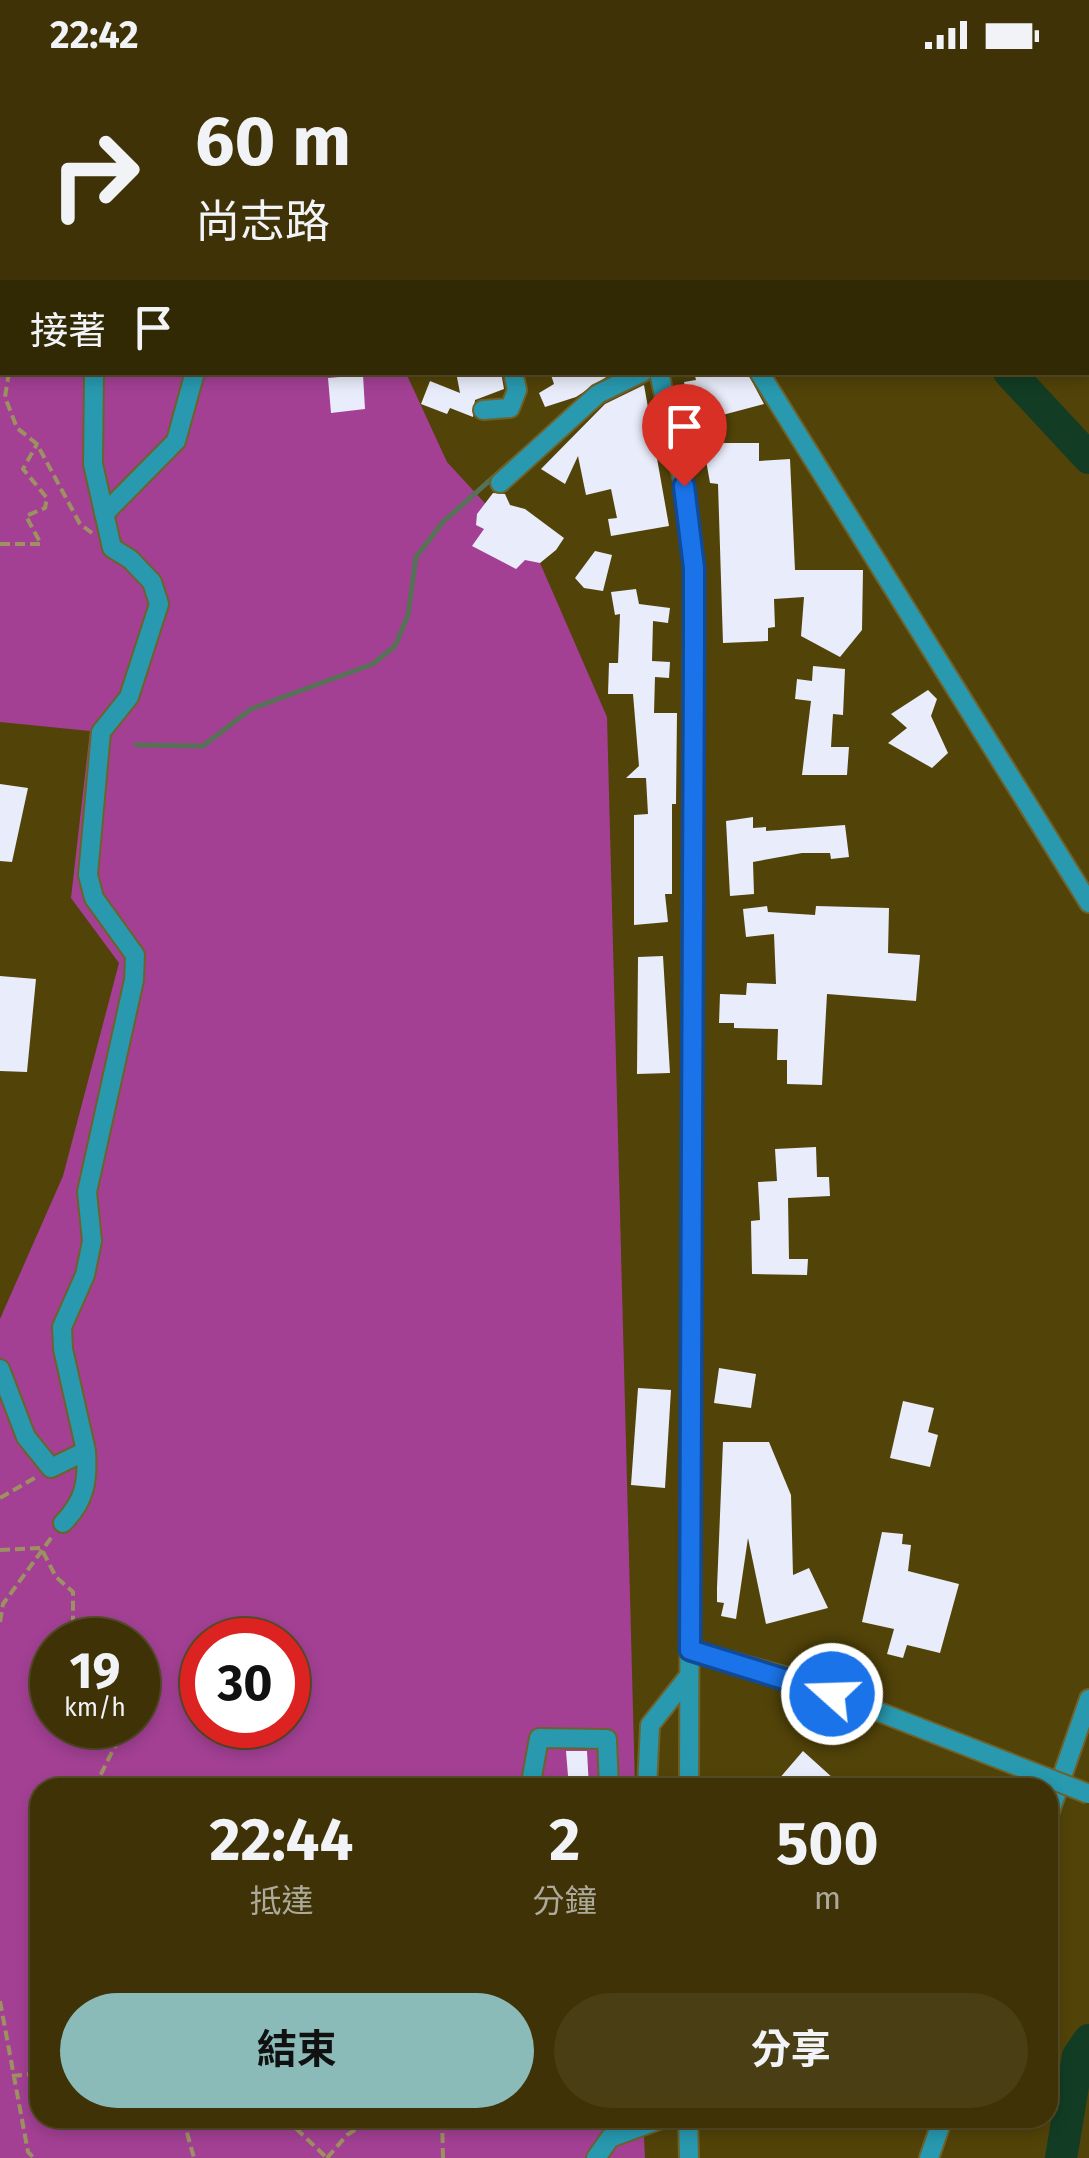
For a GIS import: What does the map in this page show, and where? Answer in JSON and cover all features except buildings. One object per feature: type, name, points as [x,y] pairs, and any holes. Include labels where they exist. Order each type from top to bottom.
[{"type":"street","points":[[63,1524],[78,1508],[88,1481],[86,1451],[62,1327],[86,1275],[92,1241],[87,1192],[134,980],[135,956],[94,898],[88,875],[101,732],[128,697],[159,604],[152,582],[130,559],[112,548],[93,464],[94,375]]},
{"type":"street","points":[[104,514],[176,441],[193,375]]},
{"type":"street","points":[[483,410],[510,408],[517,390],[514,375]]},
{"type":"street","points":[[500,483],[598,394],[636,375]]},
{"type":"street","points":[[660,375],[684,486],[694,568],[689,1778]]},
{"type":"street","points":[[761,375],[1089,903]]},
{"type":"street","points":[[0,1369],[26,1437],[50,1468],[86,1451]]},
{"type":"street","points":[[690,1650],[796,1679],[1048,1778]]},
{"type":"street","points":[[647,1778],[650,1725],[688,1677]]},
{"type":"street","points":[[1058,1789],[1089,1700]]},
{"type":"street","points":[[532,1778],[539,1738],[607,1740],[609,1778]]},
{"type":"street","points":[[1058,1782],[1089,1794]]},
{"type":"street","points":[[596,2158],[610,2138],[637,2128]]},
{"type":"street","points":[[688,2128],[689,2158]]},
{"type":"street","points":[[929,2158],[940,2128]]},
{"type":"path","points":[[9,375],[5,397],[17,428],[38,444],[80,524],[105,542]]},
{"type":"path","points":[[0,382],[8,381]]},
{"type":"path","points":[[0,544],[41,544],[26,516],[45,508],[47,498],[23,469],[38,444]]},
{"type":"path","points":[[0,1498],[50,1468]]},
{"type":"path","points":[[0,1622],[2,1604],[63,1524]]},
{"type":"path","points":[[0,1550],[42,1548]]},
{"type":"path","points":[[42,1548],[56,1577],[73,1592],[72,1618]]},
{"type":"path","points":[[99,1778],[114,1748]]},
{"type":"path","points":[[0,2002],[28,2152],[34,2158]]},
{"type":"path","points":[[12,2076],[30,2074]]},
{"type":"path","points":[[186,2128],[194,2158]]},
{"type":"path","points":[[296,2128],[327,2158],[346,2135],[358,2128]]},
{"type":"path","points":[[442,2128],[443,2158]]},
{"type":"shaded area","points":[[0,375],[407,375],[447,462],[540,563],[607,717],[635,1778],[30,1778],[30,2128],[644,2128],[645,2158],[0,2158],[0,1319],[63,1176],[119,963],[71,898],[90,731],[0,722]]},
{"type":"waterway","points":[[1012,375],[1089,458]]},
{"type":"waterway","points":[[136,745],[203,746],[251,709],[373,664],[395,646],[408,615],[416,557],[443,522],[524,450]]},
{"type":"waterway","points":[[1061,2158],[1078,2056],[1089,2040]]},
{"type":"route","points":[[684,486],[694,568],[690,1650],[796,1679],[832,1694]]}]
